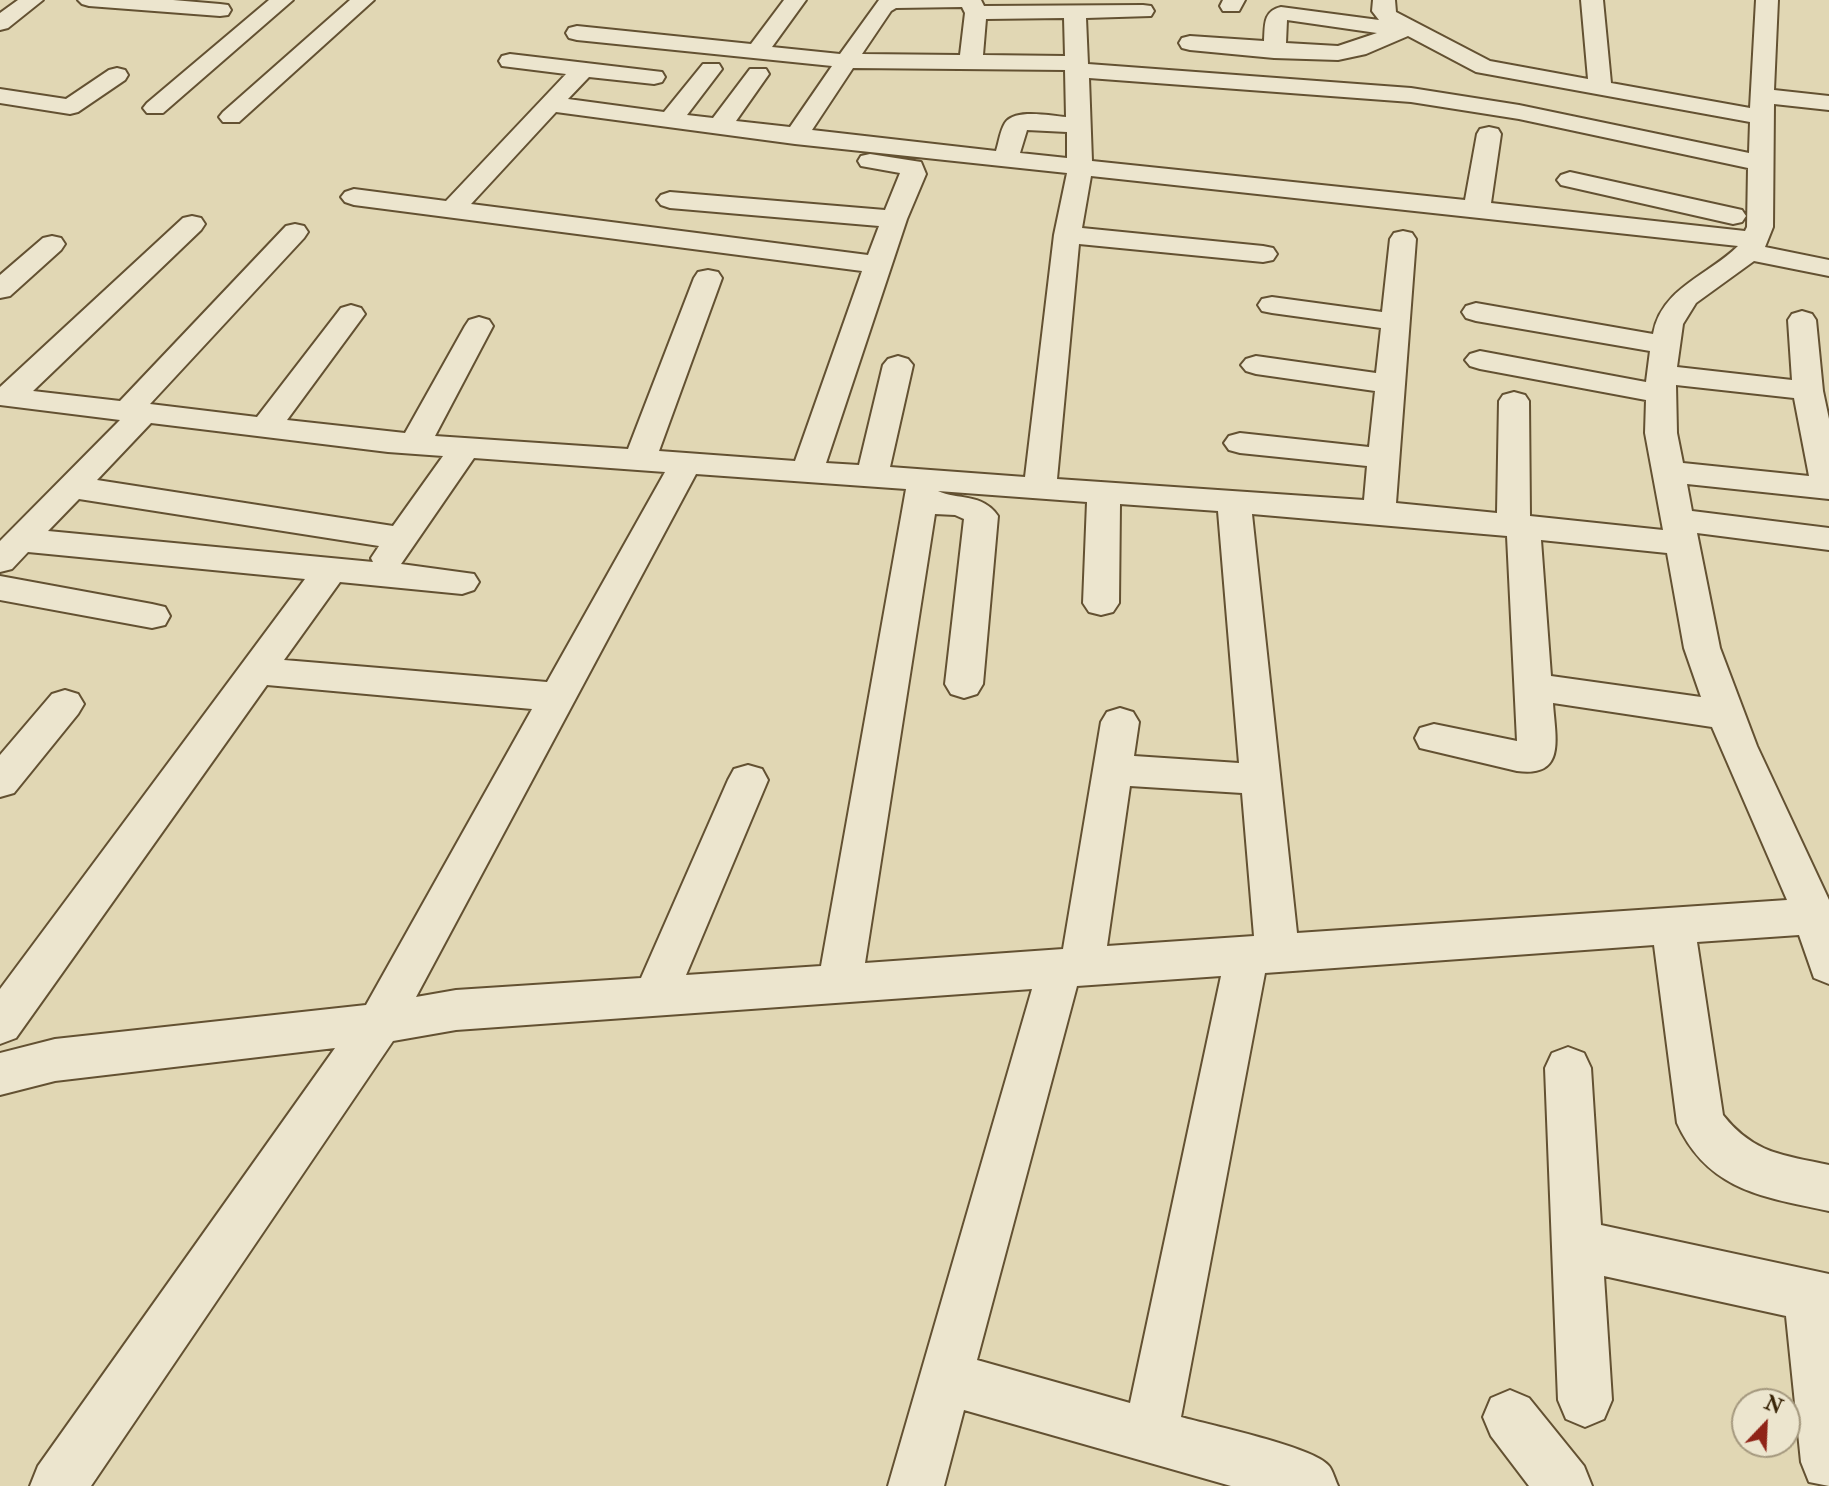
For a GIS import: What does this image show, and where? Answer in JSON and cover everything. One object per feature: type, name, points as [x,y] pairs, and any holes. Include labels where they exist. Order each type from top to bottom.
[{"type":"street","points":[[0,23],[32,0]]},
{"type":"street","points":[[89,0],[220,10]]},
{"type":"street","points":[[231,117],[363,0]]},
{"type":"street","points":[[719,127],[795,0]]},
{"type":"street","points":[[1384,0],[1383,10],[1406,29],[1477,65],[1669,100],[1761,107],[1803,99],[1829,90]]},
{"type":"street","points":[[1592,0],[1600,87]]},
{"type":"street","points":[[0,1074],[55,1060],[379,1023],[456,1010],[1673,925],[1823,937],[1727,715],[1702,648],[1661,433],[1663,371],[1669,324],[1685,298],[1754,238],[1761,163],[1767,0]]},
{"type":"street","points":[[795,137],[883,7],[891,2],[963,1],[973,4],[976,13],[971,62]]},
{"type":"street","points":[[1274,51],[1277,16],[1309,8],[1406,29]]},
{"type":"street","points":[[155,108],[261,18],[284,10]]},
{"type":"street","points":[[976,13],[1143,11]]},
{"type":"street","points":[[1040,488],[1068,235],[1080,169],[1075,12]]},
{"type":"street","points":[[311,22],[337,24]]},
{"type":"street","points":[[1190,43],[1323,54],[1357,49],[1406,29]]},
{"type":"street","points":[[577,33],[682,44],[757,63],[971,62],[1077,67],[1324,88],[1413,85],[1519,112],[1761,163]]},
{"type":"street","points":[[1049,38],[1103,37]]},
{"type":"street","points":[[623,114],[682,44]]},
{"type":"street","points":[[1323,54],[1324,88]]},
{"type":"street","points":[[510,61],[654,77]]},
{"type":"street","points":[[452,210],[583,69]]},
{"type":"street","points":[[666,132],[711,69]]},
{"type":"street","points":[[0,96],[75,106],[117,75]]},
{"type":"street","points":[[1519,112],[1530,75]]},
{"type":"street","points":[[1078,95],[1105,96]]},
{"type":"street","points":[[1803,99],[1829,103]]},
{"type":"street","points":[[1657,139],[1669,100]]},
{"type":"street","points":[[550,104],[623,114],[666,132],[746,141],[912,167],[913,174],[894,219],[807,472]]},
{"type":"street","points":[[1005,161],[1016,125],[1020,122],[1079,125]]},
{"type":"street","points":[[666,132],[719,127],[746,141],[795,137],[1754,238]]},
{"type":"street","points":[[1477,208],[1489,134]]},
{"type":"street","points":[[1570,180],[1754,238],[1829,268]]},
{"type":"street","points":[[354,197],[878,265]]},
{"type":"street","points":[[670,200],[894,219]]},
{"type":"street","points":[[713,243],[737,206]]},
{"type":"street","points":[[793,254],[809,212]]},
{"type":"street","points":[[9,405],[192,223]]},
{"type":"street","points":[[10,551],[72,487],[295,232]]},
{"type":"street","points":[[1068,235],[1264,254]]},
{"type":"street","points":[[1379,512],[1403,239]]},
{"type":"street","points":[[0,290],[52,244]]},
{"type":"street","points":[[640,460],[708,278]]},
{"type":"street","points":[[1272,305],[1396,322]]},
{"type":"street","points":[[1476,312],[1663,371]]},
{"type":"street","points":[[266,427],[351,314]]},
{"type":"street","points":[[1668,472],[1828,489],[1808,391],[1802,320]]},
{"type":"street","points":[[415,444],[479,326]]},
{"type":"street","points":[[1480,360],[1663,371],[1808,391]]},
{"type":"street","points":[[872,476],[898,365]]},
{"type":"street","points":[[1256,365],[1390,384]]},
{"type":"street","points":[[1434,738],[1531,758],[1537,752],[1518,526],[1514,401]]},
{"type":"street","points":[[9,405],[135,412],[415,444],[872,476],[976,510],[981,516],[964,684]]},
{"type":"street","points":[[1240,443],[1384,458]]},
{"type":"street","points":[[377,574],[465,447]]},
{"type":"street","points":[[58,1486],[379,1023],[686,463]]},
{"type":"street","points":[[72,487],[402,538]]},
{"type":"street","points":[[922,491],[1040,488],[1379,512],[1518,526],[1829,539]]},
{"type":"street","points":[[840,984],[922,491]]},
{"type":"street","points":[[1101,603],[1104,493]]},
{"type":"street","points":[[1150,1435],[1262,954],[1260,779],[1234,502]]},
{"type":"street","points":[[10,551],[331,569],[462,582]]},
{"type":"street","points":[[0,1024],[331,569]]},
{"type":"street","points":[[0,588],[152,616]]},
{"type":"street","points":[[258,671],[557,697]]},
{"type":"street","points":[[1533,687],[1727,715]]},
{"type":"street","points":[[0,782],[16,741],[65,704]]},
{"type":"street","points":[[916,1486],[946,1378],[1071,968],[1120,722]]},
{"type":"street","points":[[1112,770],[1260,779]]},
{"type":"street","points":[[655,996],[748,780]]},
{"type":"street","points":[[1673,925],[1701,1123],[1722,1151],[1761,1172],[1829,1188]]},
{"type":"street","points":[[1568,1068],[1585,1400]]},
{"type":"street","points":[[1577,1245],[1819,1297],[1829,1462]]},
{"type":"street","points":[[946,1378],[1300,1478],[1310,1486]]},
{"type":"street","points":[[1510,1417],[1564,1486]]}]
